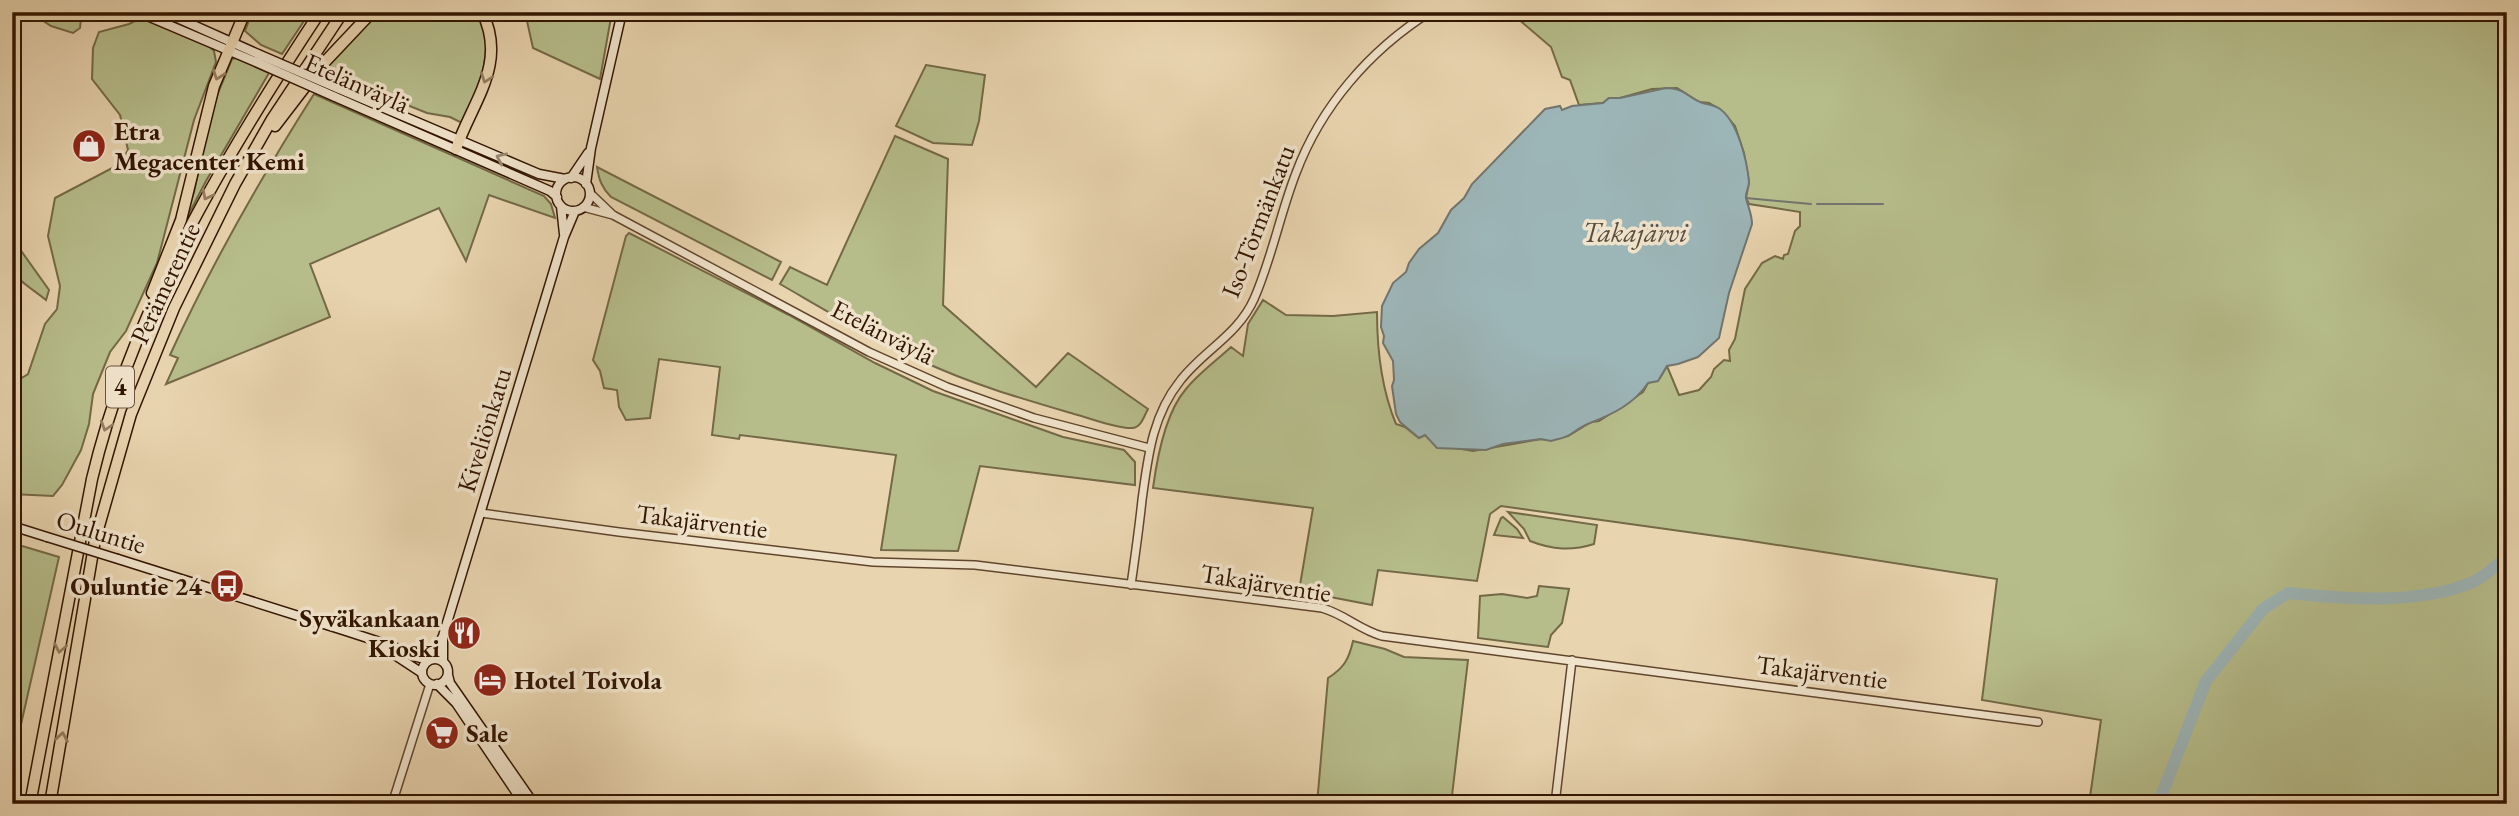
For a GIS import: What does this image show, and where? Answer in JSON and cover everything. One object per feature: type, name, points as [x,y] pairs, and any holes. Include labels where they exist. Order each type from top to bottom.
[{"type":"highway","points":[[145,322],[147,305],[181,220],[214,86],[245,12]]},
{"type":"highway","name":"Perämerentie","points":[[30,804],[95,467],[112,408],[145,322],[219,174],[256,109],[320,12]]},
{"type":"highway","name":"Perämerentie","points":[[50,804],[95,540],[131,414],[174,308],[235,184],[272,119],[343,12]]},
{"type":"highway","points":[[235,184],[252,164],[277,122],[321,66],[372,12]]},
{"type":"highway","points":[[458,144],[491,65],[492,43],[482,12]]},
{"type":"main road","name":"Etelänväylä","points":[[138,12],[230,46]]},
{"type":"main road","name":"Etelänväylä","points":[[164,12],[230,46],[458,144],[538,174],[568,179]]},
{"type":"main road","points":[[592,148],[583,163],[558,187],[557,197],[561,206],[579,209],[588,189],[592,148],[622,12]]},
{"type":"main road","name":"Etelänväylä","points":[[458,144],[557,197]]},
{"type":"main road","points":[[568,179],[579,179],[588,189]]},
{"type":"main road","name":"Kiveliönkatu","points":[[561,206],[564,237]]},
{"type":"main road","name":"Kiveliönkatu","points":[[430,660],[443,636],[564,237],[579,209]]},
{"type":"main road","name":"Ouluntie","points":[[12,526],[430,660]]},
{"type":"main road","name":"Kiveliönkatu","points":[[443,636],[443,661]]},
{"type":"main road","name":"Ouluntie","points":[[376,642],[422,673]]},
{"type":"main road","points":[[524,804],[456,703],[434,684],[425,680],[422,673],[430,660],[443,661],[447,666],[455,690],[534,804]]},
{"type":"main road","points":[[434,684],[444,681],[448,675]]},
{"type":"street","name":"Iso-Törmänkatu","points":[[1131,585],[1149,448],[1159,415],[1182,377],[1239,324],[1250,307],[1296,172],[1324,118],[1344,89],[1377,53],[1430,12]]},
{"type":"street","name":"Etelänväylä","points":[[588,189],[613,215],[869,352],[947,387],[1034,418],[1149,448]]},
{"type":"street","name":"Etelänväylä","points":[[579,209],[613,215]]},
{"type":"street","name":"Takajärventie","points":[[481,513],[873,562],[975,565],[1322,608],[1333,611],[1364,630],[1382,636],[2038,722]]},
{"type":"street","points":[[1555,804],[1572,660]]},
{"type":"street","points":[[393,804],[434,684]]},
{"type":"green space","points":[[30,12],[77,12],[81,19],[80,28],[73,33],[51,26]]},
{"type":"green space","points":[[252,12],[310,12],[282,54],[261,45],[245,31]]},
{"type":"green space","points":[[380,12],[477,12],[486,40],[486,54],[479,82],[462,123],[450,117],[427,113],[323,71],[358,31]]},
{"type":"green space","points":[[525,12],[612,12],[600,79],[533,48]]},
{"type":"green space","points":[[1481,12],[1510,12],[1485,19]]},
{"type":"green space","points":[[1510,12],[2507,12],[2507,804],[2089,804],[2101,720],[1982,700],[1997,579],[1501,506],[1490,514],[1477,581],[1378,570],[1372,605],[1299,591],[1313,508],[1153,488],[1163,436],[1179,399],[1196,378],[1231,347],[1243,356],[1248,324],[1263,300],[1286,315],[1333,316],[1377,312],[1381,369],[1396,424],[1405,427],[1419,438],[1425,435],[1456,448],[1473,451],[1568,436],[1591,422],[1599,421],[1643,392],[1648,383],[1660,378],[1667,366],[1679,395],[1699,390],[1711,377],[1714,369],[1724,360],[1730,361],[1729,350],[1735,339],[1745,289],[1762,263],[1775,256],[1783,259],[1784,255],[1788,254],[1795,231],[1800,226],[1800,212],[1749,204],[1746,198],[1749,182],[1744,153],[1735,126],[1721,110],[1709,103],[1699,102],[1677,88],[1652,89],[1620,98],[1609,98],[1603,103],[1579,105],[1570,80],[1562,77],[1551,47]]},
{"type":"green space","points":[[141,18],[210,47],[214,51],[216,62],[194,120],[157,263],[126,331],[110,352],[93,394],[89,424],[81,450],[53,496],[12,494],[12,384],[28,374],[45,324],[57,309],[60,286],[48,236],[55,198],[120,164],[128,150],[120,115],[92,79],[93,48],[99,32]]},
{"type":"green space","points":[[236,58],[269,73],[183,225],[194,192],[211,110],[232,59]]},
{"type":"green space","points":[[926,65],[985,75],[979,121],[972,145],[933,143],[896,126]]},
{"type":"green space","points":[[314,94],[544,196],[551,204],[555,218],[489,195],[466,261],[439,208],[310,264],[330,317],[166,384],[178,358],[170,355],[203,287],[256,190]]},
{"type":"green space","points":[[895,136],[948,159],[943,305],[1036,387],[1068,353],[1148,409],[1138,426],[1126,428],[1111,425],[959,377],[886,343],[780,284],[790,267],[827,285]]},
{"type":"green space","points":[[597,167],[781,262],[772,280],[611,197],[601,183]]},
{"type":"green space","points":[[629,233],[933,391],[1063,437],[1124,450],[1135,462],[1135,485],[980,466],[958,551],[881,550],[896,455],[740,435],[739,439],[712,435],[720,367],[659,359],[650,418],[626,420],[619,407],[617,390],[604,388],[600,371],[593,360]]},
{"type":"green space","points":[[12,238],[49,290],[46,300],[17,276],[14,270]]},
{"type":"green space","points":[[1508,512],[1597,525],[1594,544],[1562,548],[1530,541],[1524,529]]},
{"type":"green space","points":[[1503,517],[1517,529],[1523,538],[1494,535]]},
{"type":"green space","points":[[12,543],[59,557],[12,764]]},
{"type":"green space","points":[[1539,586],[1569,589],[1562,623],[1551,635],[1548,647],[1478,638],[1480,596],[1502,594],[1527,598],[1537,596]]},
{"type":"green space","points":[[1353,641],[1404,657],[1468,660],[1451,804],[1317,804],[1328,678],[1345,662]]},
{"type":"water","name":"Takajärvi","points":[[1666,88],[1682,91],[1695,100],[1720,109],[1737,132],[1746,164],[1749,182],[1746,198],[1752,224],[1729,293],[1719,338],[1698,357],[1667,366],[1658,381],[1648,383],[1622,408],[1564,437],[1551,441],[1541,439],[1503,444],[1486,450],[1437,448],[1425,435],[1419,438],[1400,422],[1396,414],[1392,386],[1393,361],[1383,343],[1382,306],[1393,283],[1406,272],[1419,249],[1438,233],[1451,210],[1464,198],[1472,184],[1545,109],[1560,106],[1562,110],[1572,106],[1603,103],[1609,98]]},
{"type":"waterway","points":[[1746,198],[1811,204]]},
{"type":"waterway","points":[[1817,204],[1883,204]]},
{"type":"waterway","points":[[2158,804],[2206,681],[2263,609],[2288,593],[2381,599],[2427,595],[2476,581],[2507,557]]},
{"type":"place","name":"Etra Megacenter Kemi","points":[[89,146]]},
{"type":"place","name":"Ouluntie 24","points":[[227,586]]},
{"type":"place","name":"Syväkankaan Kioski","points":[[464,633]]},
{"type":"place","name":"Hotel Toivola","points":[[490,680]]},
{"type":"place","name":"Sale","points":[[442,733]]}]
